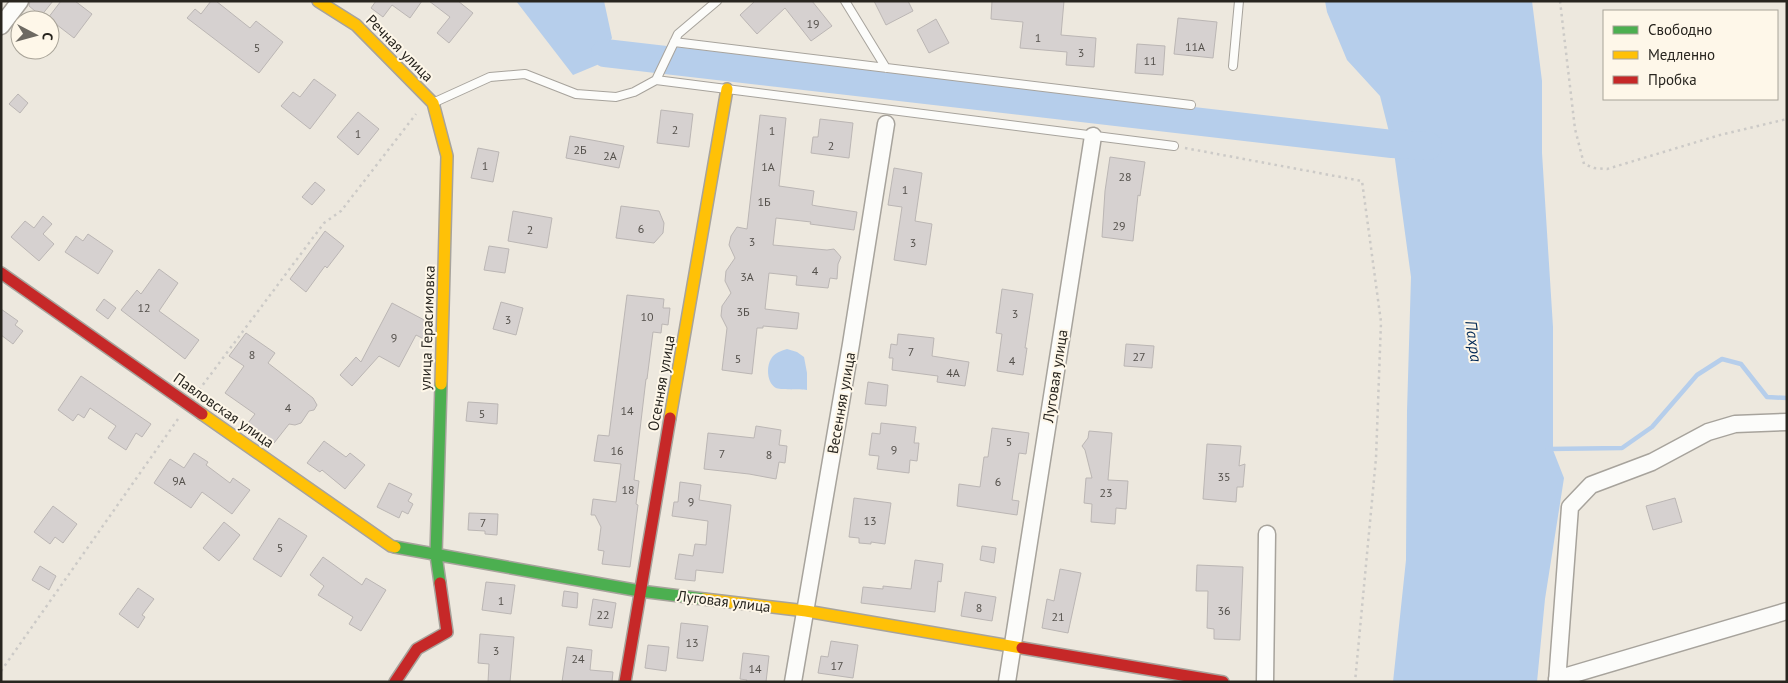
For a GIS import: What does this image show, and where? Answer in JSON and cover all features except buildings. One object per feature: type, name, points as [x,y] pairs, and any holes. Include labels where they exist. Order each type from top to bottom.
[{"type":"street","points":[[1,26],[20,1]]},
{"type":"street","name":"Речная улица","points":[[318,1],[356,25],[431,100]]},
{"type":"street","name":"Осенняя улица","points":[[626,682],[640,591],[727,90]]},
{"type":"street","name":"улица Герасимовка","points":[[395,682],[417,649],[447,632],[436,555],[447,156],[431,100]]},
{"type":"street","name":"Весенняя улица","points":[[793,682],[886,124]]},
{"type":"street","name":"Луговая улица","points":[[1007,682],[1092,136]]},
{"type":"street","name":"Павловская улица","points":[[1,274],[391,546],[436,555]]},
{"type":"street","points":[[1787,422],[1735,424],[1708,432],[1652,462],[1591,486],[1570,507],[1557,680],[1787,611]]},
{"type":"street","points":[[1265,682],[1268,534]]},
{"type":"street","name":"Луговая улица","points":[[436,555],[640,591],[806,611],[1012,645],[1193,679],[1223,682]]},
{"type":"lane","points":[[431,100],[490,77],[526,74],[576,94],[616,97],[634,92],[656,80],[678,34],[718,1]]},
{"type":"lane","points":[[845,1],[886,68]]},
{"type":"lane","points":[[1233,66],[1239,1]]},
{"type":"lane","points":[[674,42],[1191,105]]},
{"type":"lane","points":[[656,80],[1174,146]]},
{"type":"path","points":[[1560,1],[1575,129],[1584,164],[1594,168],[1606,169],[1720,135],[1787,119]]},
{"type":"path","points":[[1,671],[189,404],[324,223],[340,211],[431,100]]},
{"type":"path","points":[[1174,146],[1242,157],[1362,181],[1380,322],[1376,458],[1356,682]]},
{"type":"water","points":[[516,1],[604,1],[612,38],[597,65],[573,75]]},
{"type":"water","name":"Пахра","points":[[1325,1],[1532,1],[1542,81],[1542,153],[1553,327],[1553,450],[1564,478],[1545,599],[1537,682],[1393,682],[1406,560],[1407,411],[1411,277],[1394,152],[1380,96],[1347,60],[1327,12]]},
{"type":"water","points":[[787,349],[797,352],[804,357],[807,373],[807,390],[778,389],[773,386],[769,379],[769,362],[772,357],[780,351]]},
{"type":"waterway","points":[[605,53],[1392,144],[1428,146]]},
{"type":"waterway","points":[[1548,449],[1622,448],[1652,427],[1697,375],[1722,359],[1741,364],[1767,397],[1787,398]]},
{"type":"traffic: fast","points":[[440,583],[436,555],[441,384]]},
{"type":"traffic: fast","points":[[395,547],[640,591],[704,599]]},
{"type":"traffic: slow","points":[[318,1],[356,25],[433,103],[447,156],[441,384]]},
{"type":"traffic: slow","points":[[670,418],[727,89]]},
{"type":"traffic: slow","points":[[202,414],[395,547]]},
{"type":"traffic: slow","points":[[704,599],[806,611],[1022,648]]},
{"type":"traffic: jam","points":[[1,273],[202,414]]},
{"type":"traffic: jam","points":[[625,682],[670,418]]},
{"type":"traffic: jam","points":[[395,682],[417,649],[447,632],[440,583]]},
{"type":"traffic: jam","points":[[1022,648],[1223,682]]}]
